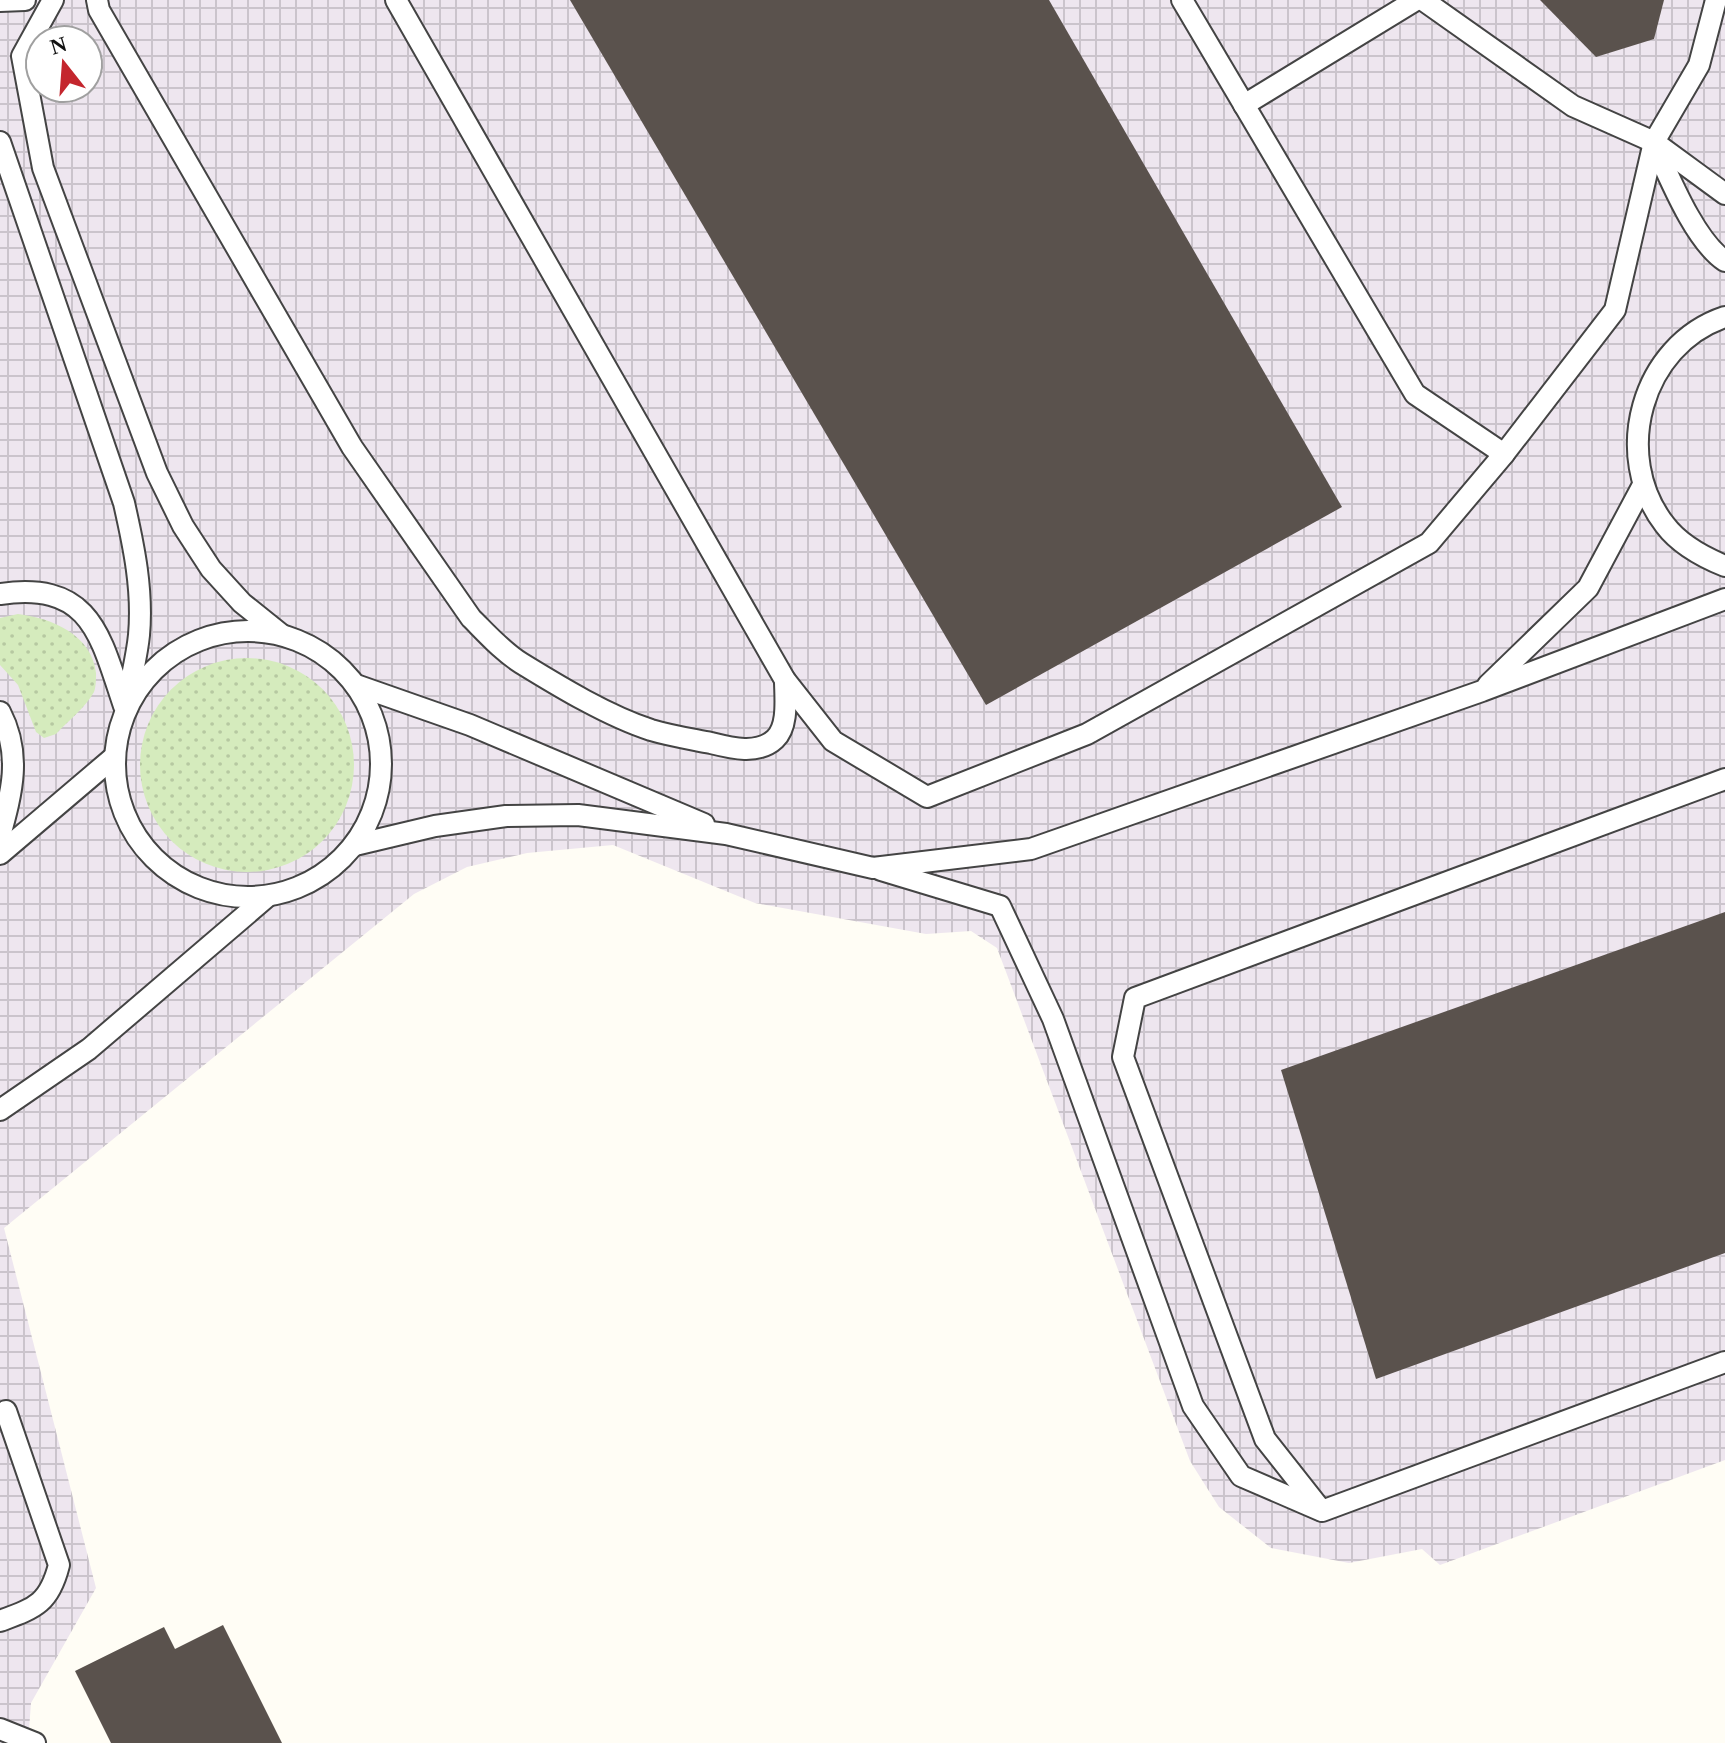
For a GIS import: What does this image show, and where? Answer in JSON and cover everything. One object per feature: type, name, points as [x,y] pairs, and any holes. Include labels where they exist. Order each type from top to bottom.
[{"type":"lane","points":[[0,1],[25,0]]},
{"type":"lane","points":[[0,142],[124,503],[135,550],[140,596],[139,637],[114,757],[118,796],[128,821],[133,833],[158,863],[191,885],[229,896],[268,896],[301,886],[331,869],[355,845],[374,807],[382,765],[375,723],[356,685],[323,654],[282,635],[242,603],[211,569],[183,526],[157,473],[43,168],[22,56],[53,0]]},
{"type":"lane","points":[[97,0],[99,10],[352,447],[471,618],[494,642],[520,663],[619,717],[682,738],[743,749],[766,744],[781,731],[785,680]]},
{"type":"lane","points":[[396,0],[785,680],[833,741],[927,797],[1087,734],[1429,543],[1504,454],[1615,310],[1654,142],[1699,65],[1716,0]]},
{"type":"lane","points":[[1182,0],[1415,394],[1504,454]]},
{"type":"lane","points":[[1244,105],[1416,0]]},
{"type":"lane","points":[[1423,0],[1573,106],[1654,142],[1725,194]]},
{"type":"lane","points":[[1654,142],[1680,200],[1714,254],[1725,261]]},
{"type":"lane","points":[[1725,317],[1686,338],[1659,369],[1641,405],[1636,446],[1643,485],[1665,526],[1699,556],[1725,566]]},
{"type":"lane","points":[[1482,691],[1588,588],[1643,485]]},
{"type":"lane","points":[[0,594],[27,592],[58,596],[82,612],[100,637],[126,709]]},
{"type":"lane","points":[[873,868],[1031,849],[1482,691],[1725,599]]},
{"type":"lane","points":[[126,709],[146,678],[174,653],[208,637],[245,631],[282,635]]},
{"type":"lane","points":[[356,685],[470,725],[726,834]]},
{"type":"lane","points":[[0,712],[14,751],[10,797],[0,836]]},
{"type":"lane","points":[[0,854],[114,757]]},
{"type":"lane","points":[[1322,1511],[1265,1439],[1123,1057],[1135,998],[1725,779]]},
{"type":"lane","points":[[355,845],[435,826],[506,816],[578,815],[726,834],[873,868],[1000,906],[1053,1019],[1193,1406],[1241,1476],[1322,1511],[1725,1362]]},
{"type":"lane","points":[[0,1110],[89,1049],[268,896]]},
{"type":"lane","points":[[0,1621],[32,1609],[53,1589],[59,1565],[6,1411]]},
{"type":"lane","points":[[0,1729],[35,1743]]},
{"type":"shaded area","points":[[0,0],[1725,0],[1725,1460],[1440,1565],[1422,1549],[1349,1563],[1271,1548],[1219,1507],[1190,1461],[997,948],[971,931],[926,934],[755,903],[613,845],[527,853],[467,867],[414,894],[4,1228],[96,1588],[31,1703],[28,1743],[0,1743]]},
{"type":"green space","points":[[18,614],[57,624],[79,639],[93,660],[96,673],[91,698],[56,734],[44,738],[36,732],[18,685],[0,665],[0,618]]},
{"type":"green space","points":[[247,658],[288,666],[322,690],[346,724],[354,765],[346,806],[322,840],[288,864],[247,872],[206,864],[172,840],[148,806],[140,765],[148,724],[172,690],[206,666]]},
{"type":"building","points":[[570,0],[1049,0],[1342,507],[986,705]]},
{"type":"building","points":[[1540,0],[1664,0],[1654,39],[1596,57]]},
{"type":"building","points":[[1725,912],[1725,1253],[1376,1379],[1281,1070]]},
{"type":"building","points":[[223,1625],[282,1743],[111,1743],[75,1671],[164,1627],[175,1649]]}]
